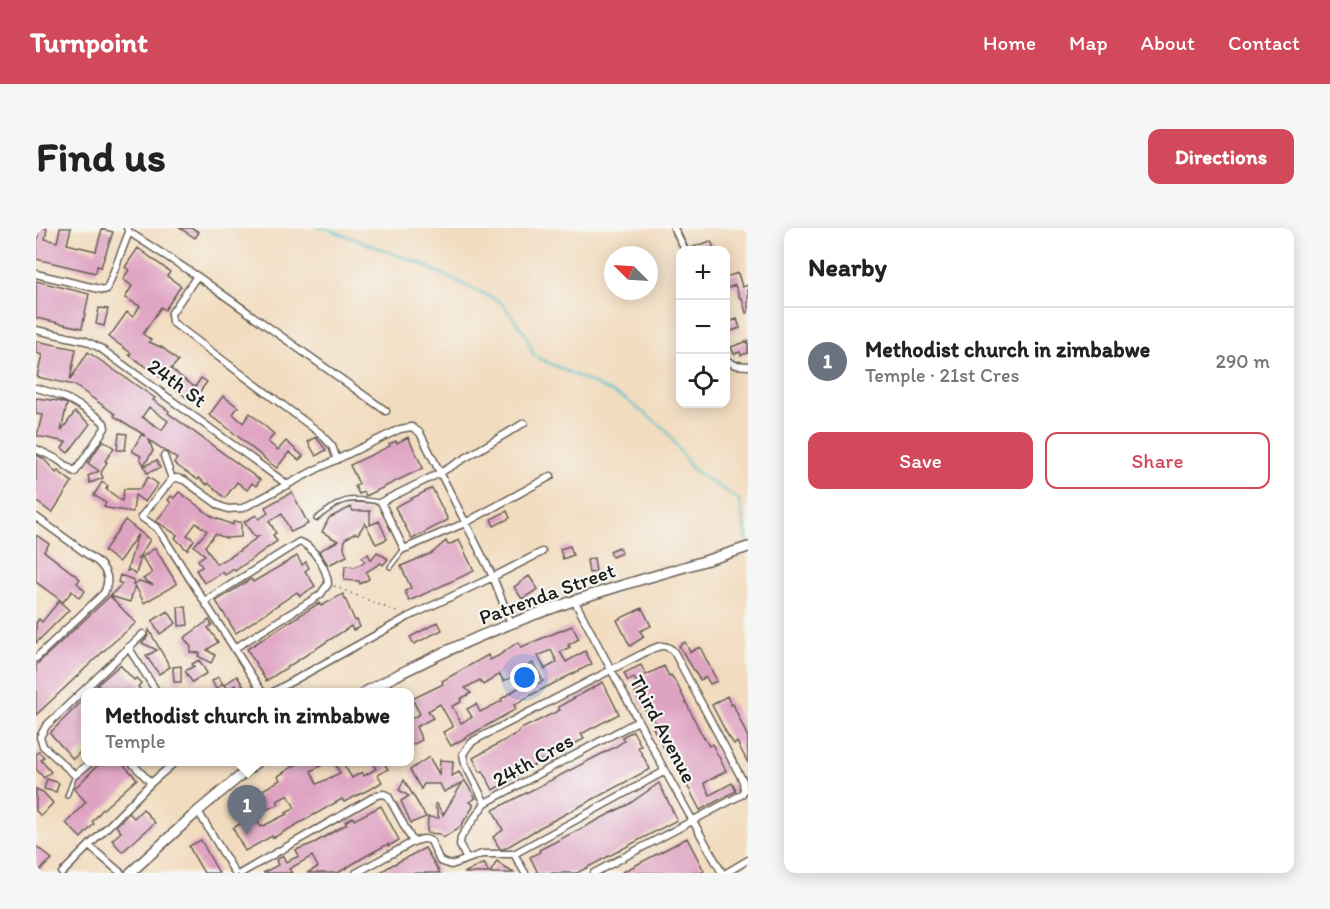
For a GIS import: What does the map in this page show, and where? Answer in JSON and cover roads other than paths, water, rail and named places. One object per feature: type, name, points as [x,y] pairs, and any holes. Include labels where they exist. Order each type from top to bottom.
[{"type":"street","points":[[674,228],[683,246]]},
{"type":"street","points":[[36,274],[107,289],[128,230],[197,276],[386,411]]},
{"type":"street","points":[[197,276],[171,314],[172,322],[320,433],[332,446],[337,460]]},
{"type":"street","name":"24th St","points":[[36,330],[86,341],[100,348],[288,485]]},
{"type":"street","points":[[730,362],[748,366]]},
{"type":"street","points":[[36,388],[67,397],[100,419],[105,428],[75,472],[57,459],[36,449]]},
{"type":"street","points":[[524,423],[440,473],[381,502],[404,549],[465,524],[551,476]]},
{"type":"street","points":[[259,688],[157,528],[141,516],[172,479],[184,480],[212,502],[228,509],[243,508],[407,426],[415,428],[420,433],[493,577],[511,623]]},
{"type":"street","points":[[164,456],[172,479]]},
{"type":"street","points":[[36,517],[98,562],[105,568],[108,578],[104,593],[36,658]]},
{"type":"street","points":[[205,601],[299,542],[309,546],[326,574],[328,584],[320,595],[235,648]]},
{"type":"street","name":"Patrenda Street","points":[[373,688],[511,623],[574,600],[748,547]]},
{"type":"street","points":[[282,688],[408,617],[542,552]]},
{"type":"street","name":"Third Avenue","points":[[574,600],[664,771],[723,872]]},
{"type":"street","points":[[85,688],[143,634]]},
{"type":"street","name":"24th Cres","points":[[638,721],[485,803],[463,760],[463,754],[468,745],[658,646],[667,646],[674,652],[745,786],[741,795],[694,821]]},
{"type":"street","points":[[128,647],[154,688]]},
{"type":"street","points":[[81,692],[46,726],[40,737],[43,746],[75,775],[86,766]]},
{"type":"street","points":[[136,766],[151,783]]},
{"type":"street","points":[[62,873],[151,783],[171,766]]},
{"type":"street","points":[[130,873],[198,811],[252,766]]},
{"type":"street","points":[[357,873],[422,838],[428,839],[440,861],[451,866],[466,858],[482,854],[514,854],[664,771]]},
{"type":"street","points":[[241,873],[380,793],[388,796],[413,842]]},
{"type":"street","points":[[466,858],[460,841],[485,803]]},
{"type":"street","points":[[198,811],[235,873]]},
{"type":"street","points":[[594,873],[694,821]]},
{"type":"street","points":[[89,846],[121,873]]},
{"type":"street","points":[[514,854],[525,873]]},
{"type":"street","points":[[712,873],[723,872],[748,860]]},
{"type":"lane","points":[[316,519],[339,502],[354,499],[381,502]]},
{"type":"lane","points":[[390,567],[404,549]]},
{"type":"lane","points":[[67,796],[75,775]]},
{"type":"waterway","points":[[317,228],[325,228],[419,263],[501,302],[526,335],[534,356],[624,398],[665,429],[692,469],[739,500],[748,542]]},
{"type":"place","name":"Methodist church in zimbabwe","points":[[247,835]]}]
